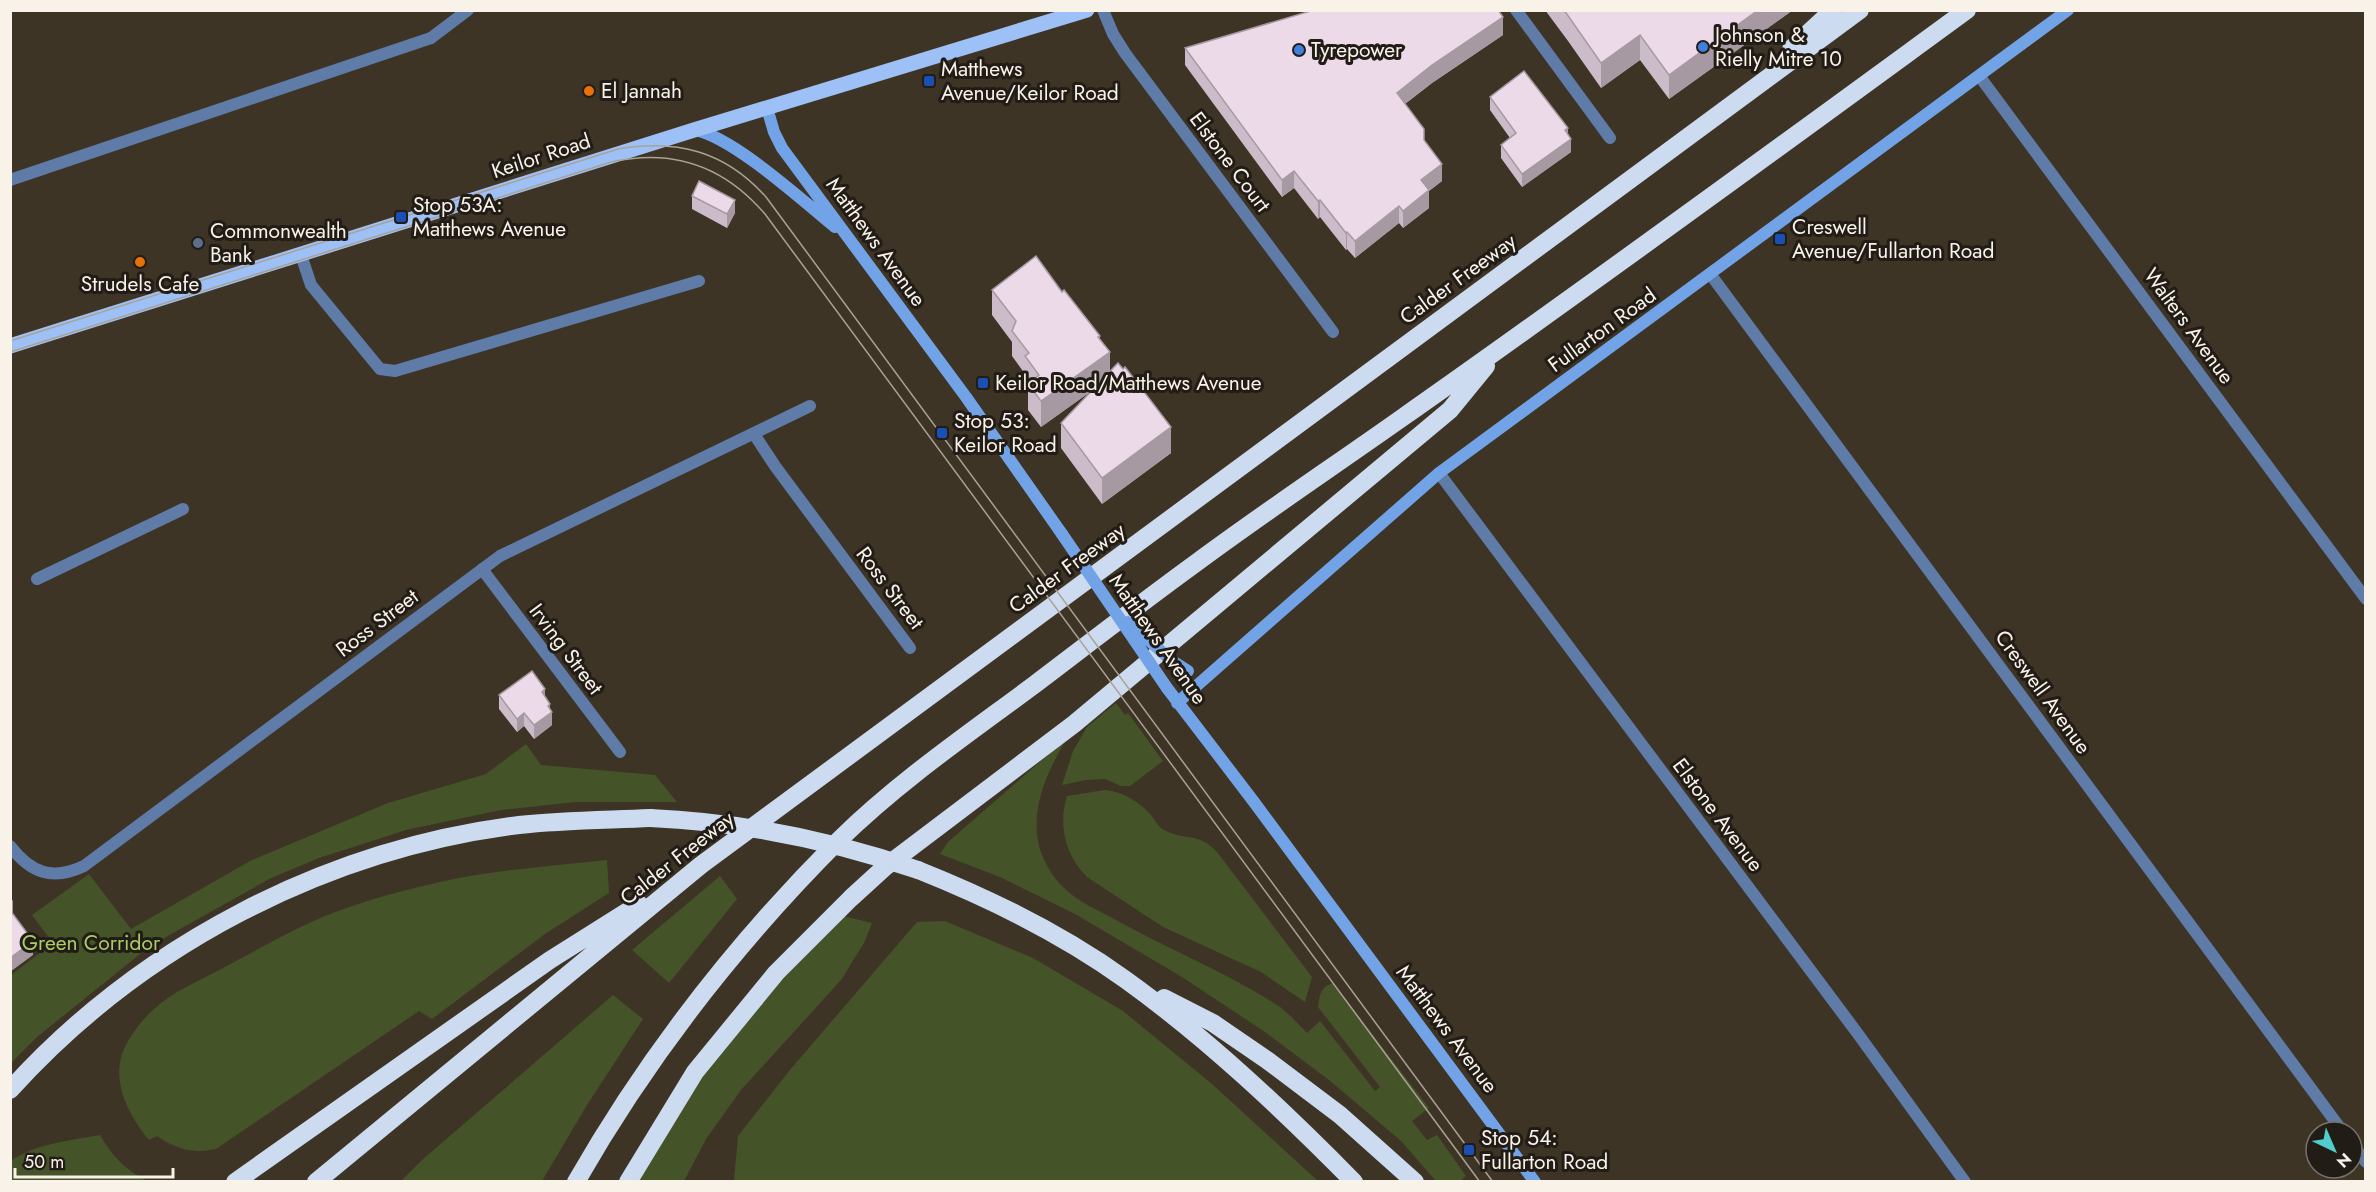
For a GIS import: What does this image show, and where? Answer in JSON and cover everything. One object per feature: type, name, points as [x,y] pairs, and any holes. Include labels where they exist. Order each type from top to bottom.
[{"type":"highway","points":[[1729,107],[1833,10]]},
{"type":"highway","name":"Calder Freeway","points":[[316,1182],[702,865],[1860,10]]},
{"type":"highway","points":[[576,1182],[606,1130],[654,1058],[716,975],[759,924],[870,811],[935,759],[1197,562],[1501,348],[1967,10]]},
{"type":"highway","points":[[628,1182],[695,1072],[755,997],[828,919],[885,867],[1026,762],[1185,633],[1450,410],[1501,348]]},
{"type":"highway","points":[[10,1090],[78,1024],[142,973],[206,932],[301,884],[383,854],[453,836],[519,825],[650,818],[694,821],[776,831],[867,852],[963,888],[1041,926],[1124,979],[1172,1014],[1238,1072],[1354,1182]]},
{"type":"highway","points":[[235,1182],[549,960],[702,865]]},
{"type":"highway","points":[[1124,979],[1213,1023],[1258,1054],[1340,1116],[1415,1182]]},
{"type":"main road","name":"Keilor Road","points":[[10,346],[694,130],[1087,10]]},
{"type":"main road","name":"Fullarton Road","points":[[1177,703],[1439,474],[2068,10]]},
{"type":"main road","name":"Matthews Avenue","points":[[767,108],[780,144],[966,398],[1177,703],[1254,802],[1535,1182]]},
{"type":"main road","points":[[694,130],[712,135],[735,149],[850,239]]},
{"type":"main road","points":[[1116,612],[1171,660],[1188,671],[1201,674],[1216,670]]},
{"type":"street","points":[[10,180],[431,38],[468,10]]},
{"type":"street","name":"Elstone Court","points":[[1103,10],[1113,34],[1125,53],[1333,332]]},
{"type":"street","points":[[1516,10],[1610,138]]},
{"type":"street","name":"Walters Avenue","points":[[1980,77],[2366,599]]},
{"type":"street","points":[[301,255],[311,285],[380,369],[396,371],[699,281]]},
{"type":"street","name":"Creswell Avenue","points":[[1711,275],[2334,1120]]},
{"type":"street","name":"Ross Street","points":[[10,846],[27,865],[45,872],[63,873],[84,866],[482,569],[513,549],[810,406]]},
{"type":"street","name":"Ross Street","points":[[754,434],[775,466],[910,648]]},
{"type":"street","name":"Elstone Avenue","points":[[1439,474],[1858,1034],[1965,1182]]},
{"type":"street","points":[[37,579],[183,509]]},
{"type":"street","name":"Irving Street","points":[[482,569],[620,752]]},
{"type":"green space","points":[[1116,703],[1125,715],[1128,713],[1163,761],[1130,786],[1121,786],[1105,779],[1062,785],[1073,751],[1087,727]]},
{"type":"green space","points":[[1066,739],[1044,784],[1037,820],[1038,840],[1042,854],[1053,875],[1062,886],[1088,905],[1258,993],[1285,1011],[1307,1033],[1320,1021],[1375,1091],[1380,1087],[1318,1007],[1323,989],[1333,983],[1429,1108],[1412,1121],[1427,1140],[1437,1135],[1466,1176],[1460,1181],[1436,1181],[1401,1141],[1329,1080],[1265,1032],[1182,977],[1075,914],[1000,877],[940,854],[948,842]]},
{"type":"green space","name":"Green Corridor","points":[[526,744],[541,765],[655,775],[677,802],[576,802],[501,810],[406,830],[319,858],[271,878],[150,946],[37,1037],[11,1063],[11,975],[53,943],[32,915],[89,874],[131,929],[250,861],[388,803],[486,774]]},
{"type":"green space","points":[[1105,790],[1124,795],[1135,801],[1164,830],[1198,839],[1217,852],[1312,977],[1305,1002],[1261,972],[1163,927],[1087,877],[1073,859],[1065,839],[1064,807],[1067,796]]},
{"type":"green space","points":[[607,860],[609,893],[545,934],[432,1019],[419,1011],[216,1149],[200,1151],[185,1149],[157,1136],[149,1140],[129,1109],[120,1086],[120,1061],[130,1038],[145,1018],[177,992],[284,935],[354,905],[423,886],[502,871]]},
{"type":"green space","points":[[720,876],[737,899],[669,983],[632,950]]},
{"type":"green space","points":[[843,916],[872,923],[864,943],[841,980],[741,1090],[706,1139],[684,1181],[634,1182],[715,1054],[782,976]]},
{"type":"green space","points":[[945,921],[1033,958],[1123,1011],[1212,1084],[1318,1181],[734,1181],[738,1136],[789,1071],[917,922]]},
{"type":"green space","points":[[613,995],[643,1019],[587,1105],[542,1181],[401,1181],[422,1160]]},
{"type":"green space","points":[[100,1135],[120,1162],[147,1181],[11,1181],[11,1161],[21,1155],[54,1144]]},
{"type":"building","points":[[1314,10],[1498,10],[1503,17],[1432,65],[1397,93],[1424,129],[1424,140],[1442,164],[1421,180],[1429,190],[1403,211],[1399,206],[1355,241],[1294,171],[1282,180],[1185,48]]},
{"type":"building","points":[[1564,10],[1758,10],[1669,75],[1640,35],[1601,63]]},
{"type":"building","points":[[1524,71],[1568,128],[1565,130],[1571,139],[1522,174],[1501,145],[1516,133],[1490,97]]},
{"type":"building","points":[[699,181],[735,200],[727,214],[692,196]]},
{"type":"building","points":[[1036,256],[1062,292],[1064,290],[1100,336],[1098,337],[1110,352],[1041,401],[1028,384],[1039,375],[1025,356],[1029,353],[1012,331],[1016,321],[992,290]]},
{"type":"building","points":[[1118,363],[1123,369],[1125,367],[1171,427],[1102,478],[1061,423]]},
{"type":"building","points":[[532,671],[545,689],[542,692],[552,712],[534,725],[524,713],[517,719],[499,695]]},
{"type":"building","points":[[10,910],[33,941],[10,958]]},
{"type":"tram line","points":[[10,341],[618,149],[640,146],[680,148],[717,159],[750,181],[766,197],[1493,1182]]},
{"type":"tram line","points":[[10,352],[611,162],[655,157],[696,165],[715,173],[749,197],[765,214],[1480,1182]]},
{"type":"place","name":"Johnson & Rielly Mitre 10","points":[[1703,47]]},
{"type":"place","name":"Tyrepower","points":[[1299,50]]},
{"type":"place","name":"Matthews Avenue/Keilor Road","points":[[929,81]]},
{"type":"place","name":"El Jannah","points":[[589,91]]},
{"type":"place","name":"Stop 53A: Matthews Avenue","points":[[401,217]]},
{"type":"place","name":"Creswell Avenue/Fullarton Road","points":[[1780,239]]},
{"type":"place","name":"Commonwealth Bank","points":[[198,243]]},
{"type":"place","name":"Strudels Cafe","points":[[140,262]]},
{"type":"place","name":"Keilor Road/Matthews Avenue","points":[[983,383]]},
{"type":"place","name":"Stop 53: Keilor Road","points":[[942,433]]},
{"type":"place","name":"Stop 54: Fullarton Road","points":[[1469,1150]]}]
